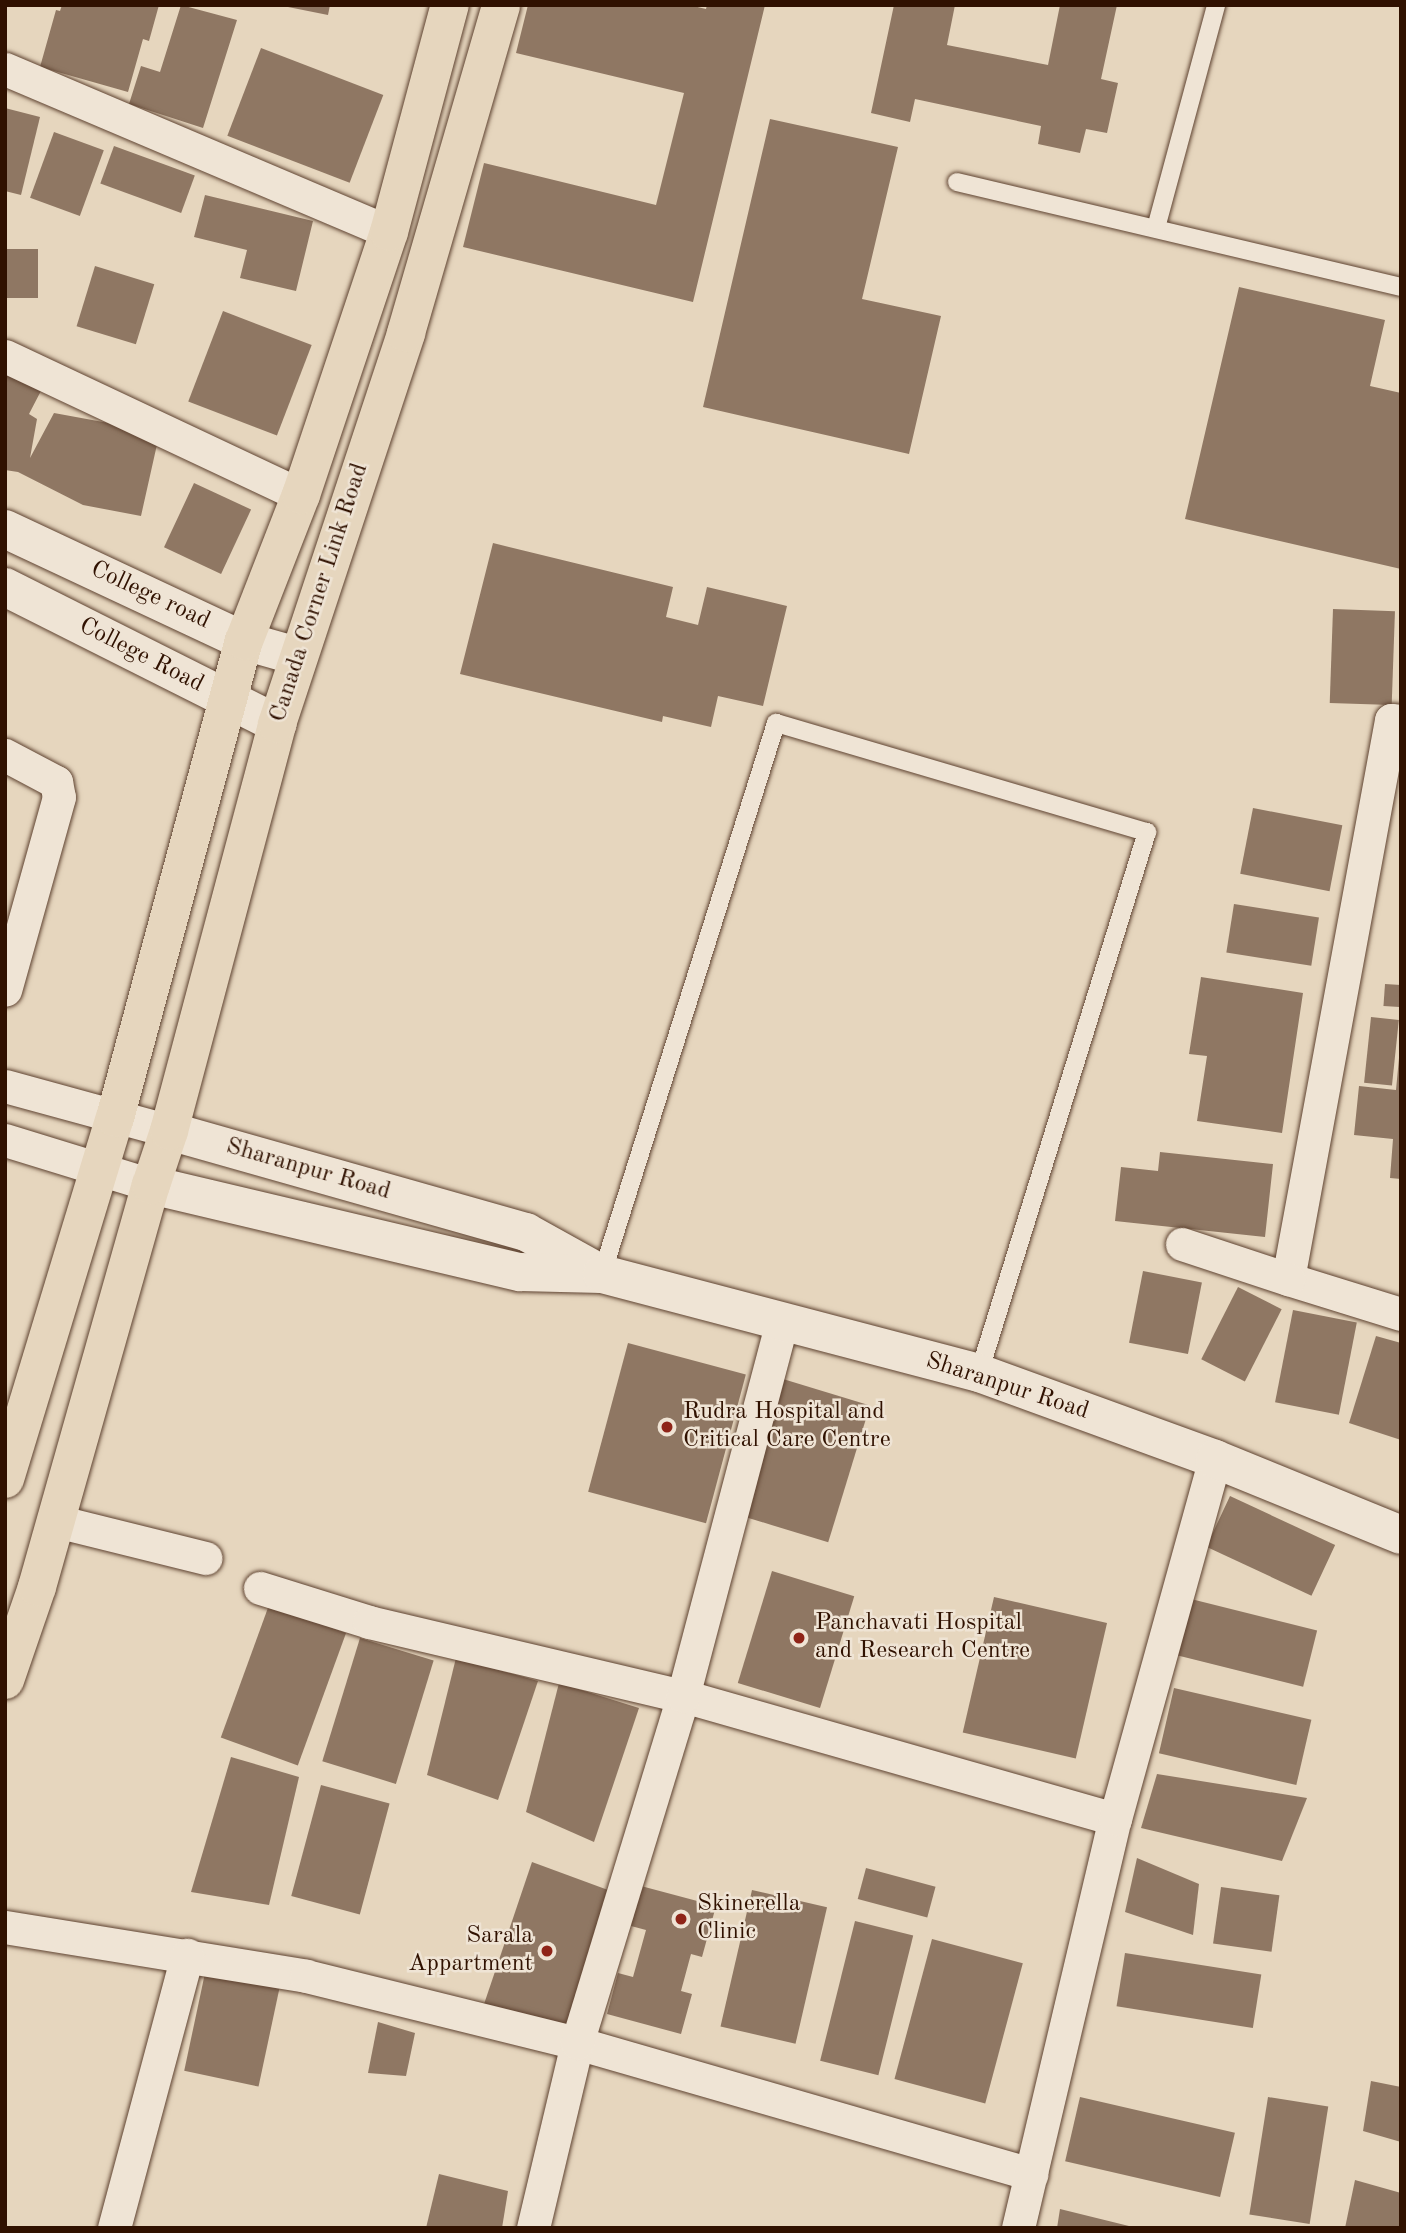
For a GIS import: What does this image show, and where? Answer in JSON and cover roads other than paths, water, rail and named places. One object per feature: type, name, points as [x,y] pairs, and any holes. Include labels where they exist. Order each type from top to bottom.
[{"type":"main road","name":"Canada Corner Link Road","points":[[5,1479],[115,1118],[244,641],[301,495],[389,232],[450,5]]},
{"type":"main road","name":"Canada Corner Link Road","points":[[5,1680],[56,1521],[151,1185],[169,1131],[297,656],[406,333],[501,5]]},
{"type":"main road","name":"College road","points":[[5,529],[244,641],[297,656]]},
{"type":"main road","name":"College Road","points":[[5,587],[277,724]]},
{"type":"main road","name":"Sharanpur Road","points":[[169,1131],[526,1232],[602,1274]]},
{"type":"main road","name":"Sharanpur Road","points":[[151,1185],[520,1272],[602,1274],[979,1373],[1214,1459],[1401,1535]]},
{"type":"street","points":[[5,69],[389,232]]},
{"type":"street","points":[[5,356],[301,495]]},
{"type":"street","points":[[1288,1279],[1391,719],[1401,721]]},
{"type":"street","points":[[5,755],[56,782],[59,797],[5,990]]},
{"type":"street","name":"Sharanpur Road","points":[[5,1086],[169,1131]]},
{"type":"street","points":[[5,1140],[151,1185]]},
{"type":"street","points":[[1182,1244],[1401,1314]]},
{"type":"street","points":[[533,2228],[577,2043],[683,1696],[782,1321]]},
{"type":"street","points":[[1018,2228],[1115,1819],[1214,1459]]},
{"type":"street","points":[[56,1521],[206,1558]]},
{"type":"street","points":[[260,1588],[369,1622],[683,1696],[1115,1819]]},
{"type":"street","points":[[5,1927],[306,1976],[577,2043],[1031,2174]]},
{"type":"street","points":[[114,2228],[187,1955]]},
{"type":"lane","points":[[1156,228],[1216,5]]},
{"type":"lane","points":[[957,182],[1401,288]]},
{"type":"lane","points":[[602,1274],[776,723],[1147,832],[979,1373]]},
{"type":"place","name":"Rudra Hospital and Critical Care Centre","points":[[667,1427]]},
{"type":"place","name":"Panchavati Hospital and Research Centre","points":[[799,1638]]},
{"type":"place","name":"Skinerella Clinic","points":[[681,1919]]},
{"type":"place","name":"Sarala Appartment","points":[[547,1951]]}]
